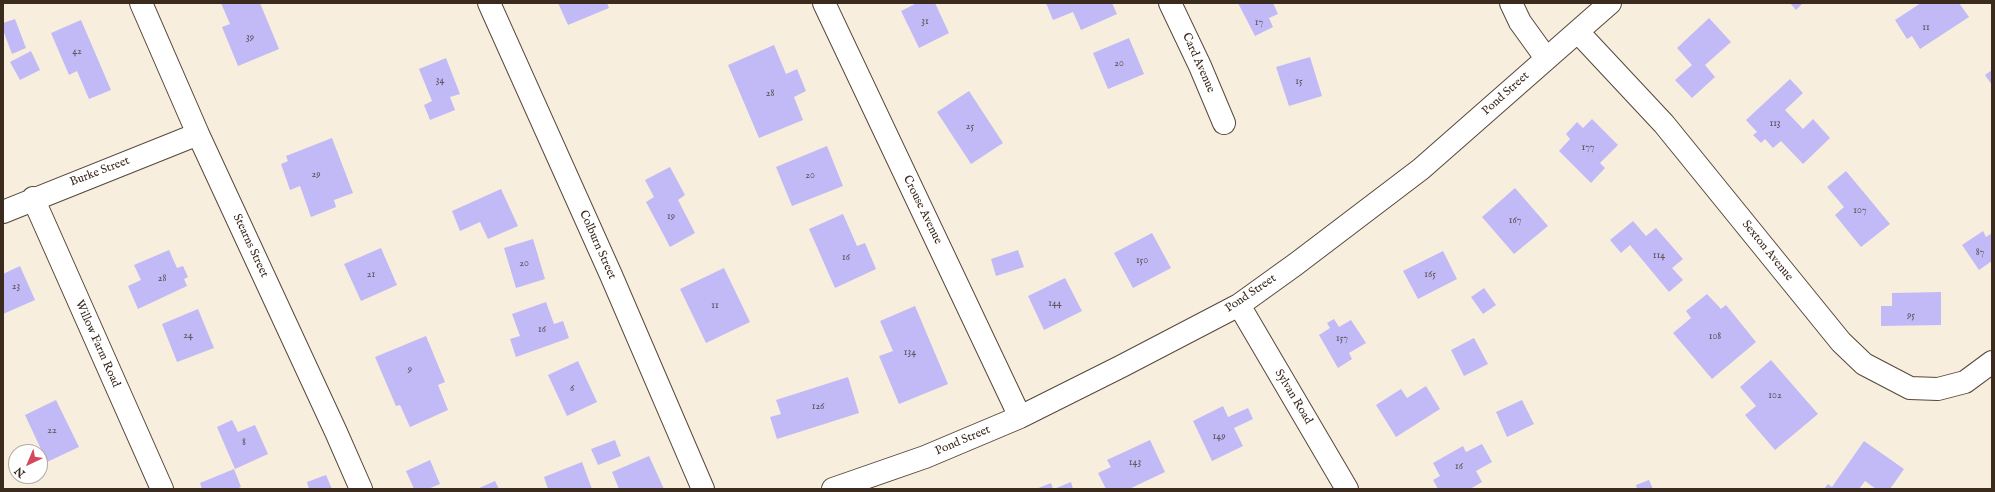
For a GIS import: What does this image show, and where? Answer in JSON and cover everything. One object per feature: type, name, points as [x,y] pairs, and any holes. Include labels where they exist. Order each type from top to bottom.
[{"type":"street","name":"Stearns Street","points":[[141,3],[198,134],[361,489]]},
{"type":"street","name":"Colburn Street","points":[[489,3],[611,275],[703,489]]},
{"type":"street","name":"Crouse Avenue","points":[[824,3],[1020,417]]},
{"type":"street","name":"Card Avenue","points":[[1170,3],[1200,66],[1224,123]]},
{"type":"street","points":[[1511,3],[1520,22],[1546,58]]},
{"type":"street","name":"Pond Street","points":[[833,489],[925,457],[1020,417],[1239,305],[1422,169],[1610,3]]},
{"type":"street","name":"Sexton Avenue","points":[[1578,32],[1664,124],[1842,342],[1864,364],[1910,388],[1938,389],[1965,382],[1992,362]]},
{"type":"street","name":"Burke Street","points":[[3,212],[32,198],[198,134]]},
{"type":"street","name":"Willow Farm Road","points":[[32,198],[162,489]]},
{"type":"street","name":"Sylvan Road","points":[[1239,305],[1347,489]]},
{"type":"building","points":[[221,3],[260,3],[279,49],[238,66],[222,27],[230,24]]},
{"type":"building","points":[[558,3],[607,3],[609,8],[568,25]]},
{"type":"building","points":[[917,3],[935,3],[949,33],[919,48],[901,11]]},
{"type":"building","points":[[1046,3],[1112,3],[1117,14],[1081,30],[1073,12],[1053,20]]},
{"type":"building","points":[[1238,3],[1273,3],[1278,14],[1269,18],[1273,27],[1255,36]]},
{"type":"building","points":[[1790,3],[1803,3],[1796,10]]},
{"type":"building","points":[[1921,3],[1959,3],[1969,17],[1920,49],[1912,36],[1907,39],[1895,20]]},
{"type":"building","points":[[1709,18],[1731,42],[1705,65],[1715,77],[1692,98],[1675,80],[1692,65],[1677,48]]},
{"type":"building","points":[[15,19],[26,48],[12,54],[3,30],[3,23]]},
{"type":"building","points":[[81,20],[111,90],[89,99],[77,71],[69,75],[51,33]]},
{"type":"building","points":[[1129,38],[1144,74],[1108,89],[1093,53]]},
{"type":"building","points":[[774,45],[786,74],[797,69],[806,91],[794,97],[803,120],[759,138],[728,65]]},
{"type":"building","points":[[31,51],[40,70],[20,80],[10,62]]},
{"type":"building","points":[[1310,57],[1322,96],[1289,106],[1276,67]]},
{"type":"building","points":[[446,58],[460,94],[450,97],[455,110],[430,120],[424,105],[432,101],[419,69]]},
{"type":"building","points":[[1992,70],[1992,85],[1985,75]]},
{"type":"building","points":[[1790,79],[1803,93],[1785,110],[1803,129],[1813,119],[1830,138],[1803,164],[1781,141],[1773,148],[1765,139],[1761,143],[1753,135],[1757,132],[1746,120]]},
{"type":"building","points":[[969,91],[1003,143],[971,164],[937,112]]},
{"type":"building","points":[[1592,119],[1618,145],[1600,163],[1605,168],[1591,183],[1559,151],[1570,139],[1566,134],[1577,122],[1583,128]]},
{"type":"building","points":[[332,138],[353,193],[334,200],[336,207],[311,217],[300,186],[290,190],[281,164],[288,161],[286,156]]},
{"type":"building","points":[[827,146],[843,186],[792,206],[776,167]]},
{"type":"building","points":[[670,167],[685,195],[678,200],[695,233],[670,247],[646,202],[654,197],[645,180]]},
{"type":"building","points":[[1846,171],[1890,224],[1861,247],[1835,215],[1844,207],[1827,187]]},
{"type":"building","points":[[1515,188],[1548,226],[1514,254],[1482,217]]},
{"type":"building","points":[[501,189],[518,226],[488,239],[480,222],[460,231],[452,211]]},
{"type":"building","points":[[843,214],[857,246],[865,243],[876,269],[835,288],[809,229]]},
{"type":"building","points":[[1633,221],[1646,236],[1656,228],[1683,259],[1672,268],[1683,280],[1669,292],[1630,245],[1621,253],[1610,240]]},
{"type":"building","points":[[1983,231],[1986,237],[1992,233],[1992,261],[1979,270],[1962,245]]},
{"type":"building","points":[[1152,233],[1171,268],[1133,288],[1114,253]]},
{"type":"building","points":[[533,239],[545,279],[516,288],[504,248]]},
{"type":"building","points":[[381,248],[397,285],[361,301],[344,264]]},
{"type":"building","points":[[169,250],[177,268],[183,266],[188,277],[184,279],[187,286],[138,309],[128,286],[141,280],[134,265]]},
{"type":"building","points":[[1018,250],[1024,267],[996,276],[991,259]]},
{"type":"building","points":[[1443,251],[1457,279],[1418,299],[1403,271]]},
{"type":"building","points":[[20,266],[35,300],[3,314],[3,274]]},
{"type":"building","points":[[724,268],[750,322],[706,343],[680,289]]},
{"type":"building","points":[[1065,278],[1082,311],[1044,330],[1028,296]]},
{"type":"building","points":[[1484,288],[1496,305],[1483,314],[1471,297]]},
{"type":"building","points":[[1941,292],[1941,325],[1881,326],[1881,306],[1892,306],[1892,293]]},
{"type":"building","points":[[1707,294],[1721,309],[1726,305],[1756,342],[1712,379],[1673,333],[1691,318],[1686,311]]},
{"type":"building","points":[[546,302],[554,324],[563,321],[569,338],[516,357],[510,339],[520,336],[512,314]]},
{"type":"building","points":[[915,306],[948,384],[899,404],[879,356],[893,351],[880,321]]},
{"type":"building","points":[[198,309],[214,348],[177,362],[162,324]]},
{"type":"building","points":[[1334,319],[1339,327],[1351,320],[1366,343],[1349,353],[1352,359],[1338,368],[1319,335],[1330,328],[1327,323]]},
{"type":"building","points":[[426,336],[445,382],[438,385],[448,410],[410,427],[400,405],[396,406],[375,357]]},
{"type":"building","points":[[1474,338],[1488,364],[1464,376],[1451,350]]},
{"type":"building","points":[[1771,360],[1818,414],[1775,450],[1745,415],[1756,406],[1740,387]]},
{"type":"building","points":[[578,361],[597,402],[567,416],[548,375]]},
{"type":"building","points":[[848,377],[859,413],[777,439],[770,417],[781,414],[776,400]]},
{"type":"building","points":[[1426,386],[1440,409],[1396,437],[1376,405],[1401,389],[1407,398]]},
{"type":"building","points":[[56,400],[79,447],[48,462],[48,444],[39,444],[25,415]]},
{"type":"building","points":[[1522,400],[1534,424],[1507,437],[1496,412]]},
{"type":"building","points":[[1223,406],[1228,417],[1248,408],[1253,419],[1234,428],[1243,446],[1212,461],[1193,421]]},
{"type":"building","points":[[232,420],[238,432],[255,425],[268,454],[235,469],[217,427]]},
{"type":"building","points":[[615,440],[621,456],[598,465],[591,449]]},
{"type":"building","points":[[1150,440],[1165,472],[1129,489],[1106,489],[1098,473],[1111,467],[1107,460]]},
{"type":"building","points":[[1864,441],[1904,469],[1890,489],[1876,489],[1865,481],[1859,489],[1824,489],[1828,484],[1832,487]]},
{"type":"building","points":[[1482,444],[1492,462],[1476,471],[1482,482],[1470,489],[1438,489],[1433,480],[1440,476],[1433,463],[1463,446],[1466,452]]},
{"type":"building","points":[[649,456],[664,489],[619,489],[612,472]]},
{"type":"building","points":[[430,460],[440,484],[428,489],[414,489],[406,471]]},
{"type":"building","points":[[582,462],[592,489],[548,489],[544,477]]},
{"type":"building","points":[[234,469],[241,487],[236,489],[202,489],[200,483]]},
{"type":"building","points":[[326,475],[332,489],[309,489],[307,482]]},
{"type":"building","points":[[1649,480],[1653,489],[1637,489],[1636,485]]},
{"type":"building","points":[[495,481],[499,489],[477,489]]},
{"type":"building","points":[[1071,482],[1073,489],[1054,489]]},
{"type":"building","points":[[1051,483],[1053,489],[1036,489]]}]
